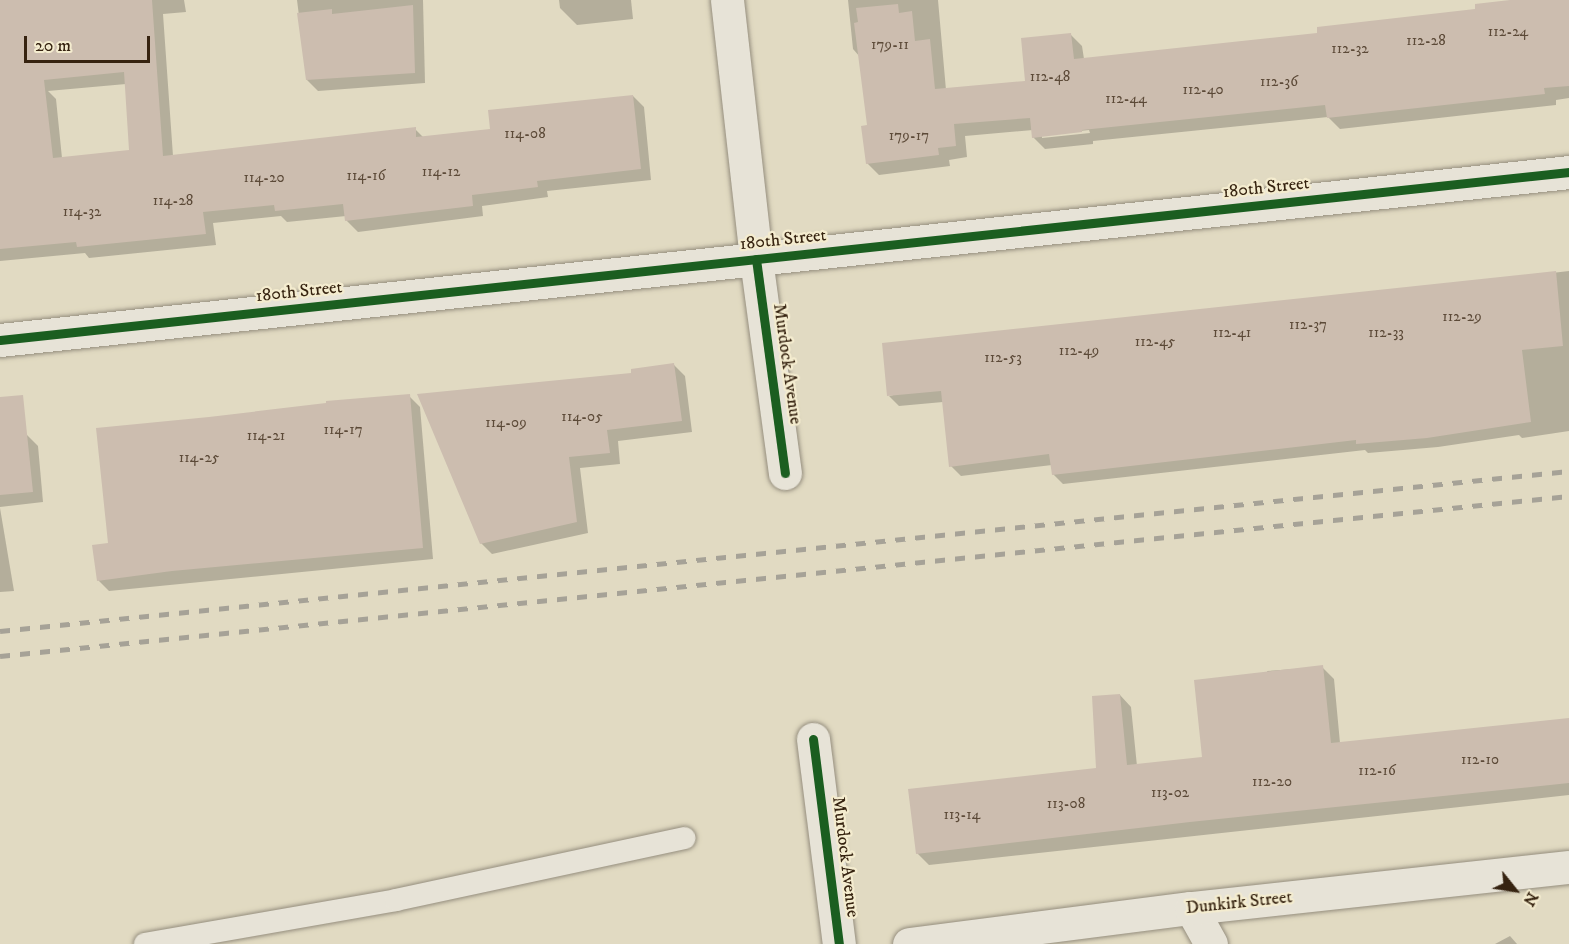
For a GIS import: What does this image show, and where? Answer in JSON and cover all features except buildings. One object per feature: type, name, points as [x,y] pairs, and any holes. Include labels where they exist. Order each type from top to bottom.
[{"type":"street","name":"Murdock Avenue","points":[[727,0],[756,259],[785,473]]},
{"type":"street","name":"180th Street","points":[[0,340],[1569,172]]},
{"type":"street","name":"Murdock Avenue","points":[[813,740],[839,944]]},
{"type":"street","name":"Dunkirk Street","points":[[909,944],[1191,908],[1569,867]]},
{"type":"street","points":[[1191,908],[1211,944]]},
{"type":"lane","points":[[145,944],[396,900],[684,838]]},
{"type":"railway","points":[[0,631],[1569,471]]},
{"type":"railway","points":[[0,656],[1569,496]]},
{"type":"cycle path","points":[[0,340],[1569,172]]},
{"type":"cycle path","points":[[756,259],[785,473]]},
{"type":"cycle path","points":[[813,739],[839,944]]}]
